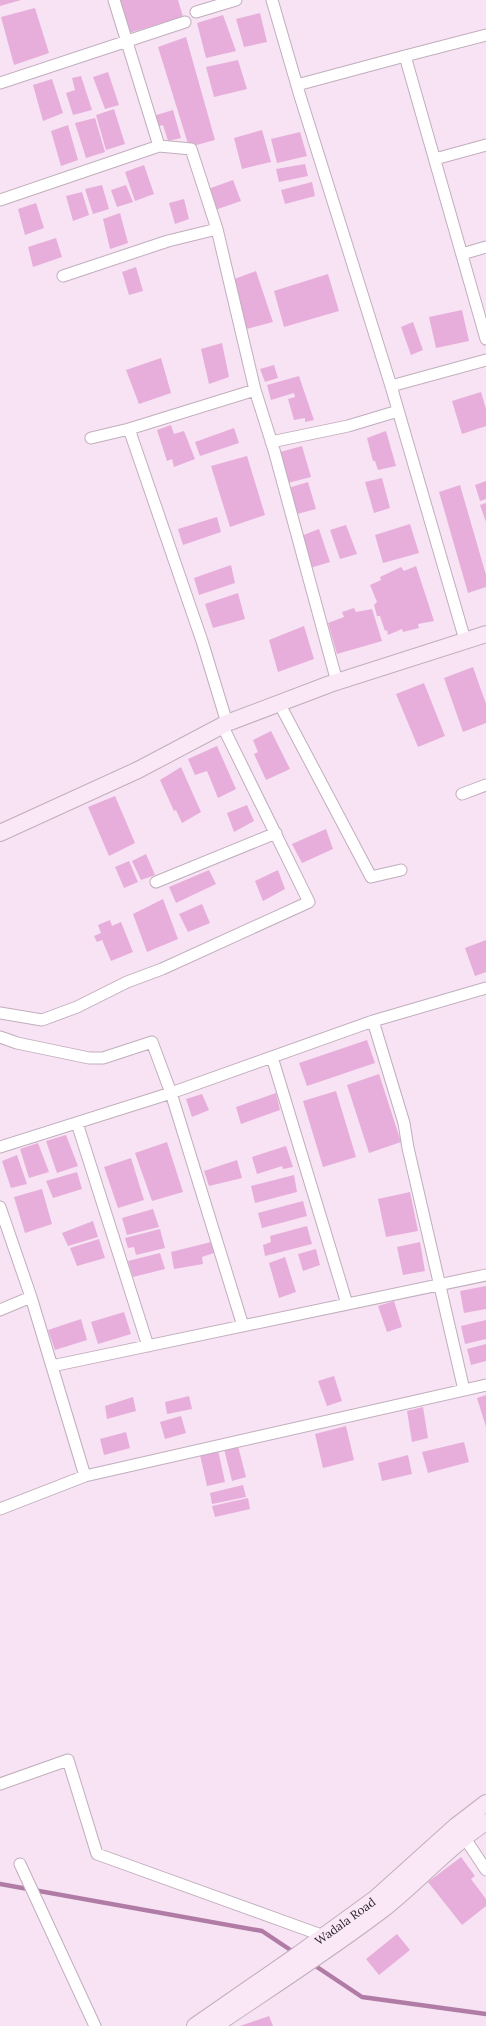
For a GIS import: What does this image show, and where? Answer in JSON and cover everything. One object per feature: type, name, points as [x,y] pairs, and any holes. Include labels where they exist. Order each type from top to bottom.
[{"type":"street","points":[[114,0],[159,146]]},
{"type":"street","points":[[196,12],[236,0]]},
{"type":"street","points":[[272,0],[391,386],[465,640]]},
{"type":"street","points":[[0,83],[185,22]]},
{"type":"street","points":[[297,85],[486,35]]},
{"type":"street","points":[[405,56],[486,339]]},
{"type":"street","points":[[435,160],[486,145]]},
{"type":"street","points":[[0,200],[159,146],[191,149],[217,229],[255,390],[271,442],[337,682]]},
{"type":"street","points":[[63,276],[168,241],[217,229]]},
{"type":"street","points":[[462,254],[486,247]]},
{"type":"street","points":[[391,386],[486,360]]},
{"type":"street","points":[[91,438],[129,429],[255,390]]},
{"type":"street","points":[[271,442],[348,426],[398,411]]},
{"type":"street","points":[[0,1013],[42,1020],[77,1007],[127,982],[162,969],[309,902],[225,724],[202,641],[129,429]]},
{"type":"street","points":[[0,833],[138,770],[225,724],[337,682],[486,634]]},
{"type":"street","points":[[279,703],[371,877],[401,870]]},
{"type":"street","points":[[462,794],[486,785]]},
{"type":"street","points":[[156,882],[276,833]]},
{"type":"street","points":[[0,1147],[171,1093],[373,1021],[486,988]]},
{"type":"street","points":[[373,1021],[404,1122],[408,1148],[464,1390]]},
{"type":"street","points":[[0,1038],[89,1058],[103,1058],[152,1042],[171,1093],[243,1326]]},
{"type":"street","points":[[272,1057],[347,1304]]},
{"type":"street","points":[[76,1123],[148,1346]]},
{"type":"street","points":[[0,1207],[31,1297],[85,1476]]},
{"type":"street","points":[[52,1366],[486,1276]]},
{"type":"street","points":[[0,1310],[31,1297]]},
{"type":"street","points":[[0,1509],[85,1476],[486,1384]]},
{"type":"street","points":[[0,1784],[68,1760],[97,1854],[324,1936]]},
{"type":"street","name":"Wadala Road","points":[[214,2026],[289,1969],[324,1936],[376,1898],[456,1826],[486,1804]]},
{"type":"street","name":"Wadala Road","points":[[195,2026],[382,1910],[464,1837],[486,1822]]},
{"type":"street","points":[[464,1837],[486,1870]]},
{"type":"street","points":[[20,1864],[95,2026]]},
{"type":"building","points":[[0,0],[21,0],[0,6]]},
{"type":"building","points":[[120,0],[178,0],[183,17],[129,33]]},
{"type":"building","points":[[35,8],[49,53],[14,65],[1,17]]},
{"type":"building","points":[[260,13],[267,42],[244,47],[236,19]]},
{"type":"building","points":[[223,15],[236,51],[206,58],[197,23]]},
{"type":"building","points":[[186,37],[215,140],[189,147],[158,47]]},
{"type":"building","points":[[238,60],[247,89],[214,97],[206,67]]},
{"type":"building","points":[[108,72],[119,105],[105,109],[93,77]]},
{"type":"building","points":[[81,76],[92,110],[73,115],[66,93],[75,90],[72,78]]},
{"type":"building","points":[[52,79],[63,113],[43,121],[33,85]]},
{"type":"building","points":[[114,109],[125,144],[106,150],[96,115]]},
{"type":"building","points":[[173,110],[181,138],[168,141],[163,125],[153,128],[150,117]]},
{"type":"building","points":[[95,118],[105,152],[86,158],[75,123]]},
{"type":"building","points":[[68,125],[78,160],[61,166],[51,131]]},
{"type":"building","points":[[262,130],[271,162],[242,169],[234,138]]},
{"type":"building","points":[[300,132],[307,156],[277,163],[271,139]]},
{"type":"building","points":[[305,164],[308,176],[279,182],[276,169]]},
{"type":"building","points":[[144,165],[154,194],[135,201],[125,172]]},
{"type":"building","points":[[233,180],[241,201],[215,210],[208,189]]},
{"type":"building","points":[[312,182],[315,196],[285,204],[281,190]]},
{"type":"building","points":[[102,185],[109,209],[93,214],[85,189]]},
{"type":"building","points":[[126,185],[133,202],[117,207],[111,190]]},
{"type":"building","points":[[82,192],[89,215],[73,221],[66,196]]},
{"type":"building","points":[[184,199],[189,219],[175,224],[169,203]]},
{"type":"building","points":[[36,203],[44,228],[25,235],[18,209]]},
{"type":"building","points":[[120,213],[128,243],[110,249],[103,219]]},
{"type":"building","points":[[56,238],[62,257],[33,267],[28,247]]},
{"type":"building","points":[[136,267],[143,291],[129,295],[122,272]]},
{"type":"building","points":[[256,271],[273,322],[243,330],[229,281]]},
{"type":"building","points":[[328,274],[339,311],[284,327],[274,291]]},
{"type":"building","points":[[462,310],[469,341],[436,348],[429,317]]},
{"type":"building","points":[[413,322],[423,350],[411,355],[401,327]]},
{"type":"building","points":[[222,343],[229,377],[209,384],[201,349]]},
{"type":"building","points":[[161,358],[171,393],[139,404],[126,370]]},
{"type":"building","points":[[274,365],[278,378],[265,382],[260,369]]},
{"type":"building","points":[[299,376],[314,420],[305,422],[305,418],[294,420],[288,399],[295,397],[294,393],[271,400],[267,385]]},
{"type":"building","points":[[481,392],[486,409],[486,426],[462,434],[452,401]]},
{"type":"building","points":[[171,425],[174,434],[184,431],[195,459],[174,467],[172,459],[167,461],[157,430]]},
{"type":"building","points":[[234,428],[239,443],[200,456],[195,442]]},
{"type":"building","points":[[386,431],[396,466],[378,470],[375,461],[373,461],[367,438]]},
{"type":"building","points":[[302,446],[311,477],[288,483],[280,452]]},
{"type":"building","points":[[247,456],[265,515],[230,527],[211,466]]},
{"type":"building","points":[[382,478],[390,508],[374,513],[365,482]]},
{"type":"building","points":[[486,481],[486,499],[480,501],[475,485]]},
{"type":"building","points":[[308,482],[316,509],[297,514],[288,488]]},
{"type":"building","points":[[460,485],[486,575],[486,587],[468,593],[439,492]]},
{"type":"building","points":[[486,503],[486,522],[480,505]]},
{"type":"building","points":[[217,517],[221,532],[183,545],[178,529]]},
{"type":"building","points":[[410,524],[419,553],[383,563],[375,535]]},
{"type":"building","points":[[346,525],[357,554],[340,559],[330,530]]},
{"type":"building","points":[[319,529],[330,562],[310,568],[301,536]]},
{"type":"building","points":[[231,565],[235,583],[199,595],[194,578]]},
{"type":"building","points":[[416,566],[434,621],[418,624],[419,628],[403,632],[402,629],[388,635],[387,630],[385,631],[380,616],[377,616],[374,605],[377,602],[370,585],[381,580],[380,577],[401,567],[404,571]]},
{"type":"building","points":[[238,593],[245,619],[213,628],[205,604]]},
{"type":"building","points":[[354,608],[356,612],[372,609],[382,641],[337,654],[328,623],[344,617],[342,612]]},
{"type":"building","points":[[304,626],[314,659],[278,672],[269,640]]},
{"type":"building","points":[[473,667],[486,704],[486,723],[463,732],[444,678]]},
{"type":"building","points":[[424,683],[445,736],[418,747],[396,694]]},
{"type":"building","points":[[271,731],[290,769],[266,780],[254,754],[258,752],[253,740]]},
{"type":"building","points":[[217,746],[236,789],[218,798],[207,771],[195,775],[188,759]]},
{"type":"building","points":[[181,767],[201,812],[182,823],[176,810],[174,811],[160,780]]},
{"type":"building","points":[[115,796],[135,843],[109,856],[88,807]]},
{"type":"building","points":[[247,805],[254,821],[234,832],[227,813]]},
{"type":"building","points":[[326,829],[333,849],[302,863],[292,844]]},
{"type":"building","points":[[146,854],[155,875],[141,880],[132,861]]},
{"type":"building","points":[[129,861],[138,882],[124,888],[115,867]]},
{"type":"building","points":[[209,870],[216,884],[176,903],[169,887]]},
{"type":"building","points":[[278,870],[285,889],[263,901],[255,881]]},
{"type":"building","points":[[163,899],[178,939],[147,952],[133,914]]},
{"type":"building","points":[[202,904],[210,923],[188,932],[179,914]]},
{"type":"building","points":[[110,920],[112,926],[121,922],[133,952],[111,961],[102,940],[97,942],[94,936],[101,933],[98,925]]},
{"type":"building","points":[[486,940],[486,972],[475,976],[465,948]]},
{"type":"building","points":[[367,1040],[375,1063],[307,1086],[299,1063]]},
{"type":"building","points":[[379,1074],[401,1142],[369,1153],[347,1085]]},
{"type":"building","points":[[336,1091],[356,1157],[323,1167],[303,1101]]},
{"type":"building","points":[[276,1093],[280,1110],[241,1124],[236,1107]]},
{"type":"building","points":[[202,1094],[209,1110],[192,1117],[186,1099]]},
{"type":"building","points":[[66,1135],[78,1166],[57,1173],[46,1141]]},
{"type":"building","points":[[167,1142],[183,1192],[152,1201],[135,1153]]},
{"type":"building","points":[[38,1143],[49,1172],[29,1178],[20,1149]]},
{"type":"building","points":[[286,1146],[293,1167],[283,1169],[282,1166],[257,1174],[252,1157]]},
{"type":"building","points":[[17,1155],[27,1184],[11,1188],[2,1161]]},
{"type":"building","points":[[131,1158],[144,1200],[118,1208],[104,1167]]},
{"type":"building","points":[[237,1160],[242,1178],[209,1186],[204,1171]]},
{"type":"building","points":[[77,1172],[82,1189],[53,1198],[46,1181]]},
{"type":"building","points":[[294,1175],[297,1192],[255,1203],[251,1186]]},
{"type":"building","points":[[42,1189],[52,1224],[25,1233],[14,1197]]},
{"type":"building","points":[[410,1192],[418,1231],[386,1237],[378,1199]]},
{"type":"building","points":[[303,1201],[307,1216],[262,1228],[258,1213]]},
{"type":"building","points":[[153,1209],[159,1227],[127,1235],[122,1218]]},
{"type":"building","points":[[93,1221],[98,1237],[68,1246],[62,1233]]},
{"type":"building","points":[[307,1226],[312,1244],[265,1256],[263,1245],[271,1242],[270,1236]]},
{"type":"building","points":[[160,1229],[165,1248],[136,1255],[134,1247],[128,1248],[125,1238]]},
{"type":"building","points":[[99,1239],[105,1258],[77,1266],[70,1248]]},
{"type":"building","points":[[211,1242],[214,1253],[202,1257],[203,1264],[174,1269],[171,1252]]},
{"type":"building","points":[[420,1242],[425,1271],[403,1275],[397,1247]]},
{"type":"building","points":[[316,1249],[320,1265],[303,1271],[298,1254]]},
{"type":"building","points":[[160,1253],[165,1269],[133,1277],[128,1261]]},
{"type":"building","points":[[285,1257],[296,1292],[279,1298],[269,1263]]},
{"type":"building","points":[[486,1286],[486,1309],[464,1313],[460,1291]]},
{"type":"building","points":[[394,1301],[402,1327],[387,1332],[378,1306]]},
{"type":"building","points":[[124,1312],[131,1334],[98,1344],[91,1322]]},
{"type":"building","points":[[81,1319],[87,1340],[55,1350],[48,1330]]},
{"type":"building","points":[[486,1320],[486,1339],[465,1344],[461,1326]]},
{"type":"building","points":[[486,1344],[486,1361],[471,1365],[467,1349]]},
{"type":"building","points":[[334,1376],[342,1401],[327,1406],[318,1381]]},
{"type":"building","points":[[486,1395],[486,1427],[477,1398]]},
{"type":"building","points":[[189,1396],[192,1409],[167,1414],[165,1402]]},
{"type":"building","points":[[133,1397],[136,1411],[107,1419],[105,1406]]},
{"type":"building","points":[[423,1407],[428,1438],[412,1442],[407,1411]]},
{"type":"building","points":[[181,1416],[186,1433],[165,1439],[160,1422]]},
{"type":"building","points":[[346,1426],[354,1460],[323,1468],[315,1434]]},
{"type":"building","points":[[126,1432],[130,1448],[104,1455],[100,1439]]},
{"type":"building","points":[[464,1442],[469,1462],[428,1473],[422,1452]]},
{"type":"building","points":[[238,1446],[246,1477],[232,1481],[224,1449]]},
{"type":"building","points":[[218,1450],[225,1482],[207,1486],[200,1455]]},
{"type":"building","points":[[408,1455],[412,1474],[382,1481],[378,1463]]},
{"type":"building","points":[[243,1485],[246,1497],[212,1504],[210,1493]]},
{"type":"building","points":[[248,1498],[250,1509],[215,1517],[212,1506]]},
{"type":"building","points":[[461,1857],[475,1876],[471,1879],[486,1899],[486,1906],[462,1925],[428,1882]]},
{"type":"building","points":[[397,1934],[410,1950],[379,1975],[366,1959]]},
{"type":"building","points":[[269,2016],[273,2026],[240,2026]]},
{"type":"waterway","points":[[0,1884],[262,1931],[295,1953]]},
{"type":"waterway","points":[[311,1963],[362,1997],[486,2014]]}]
